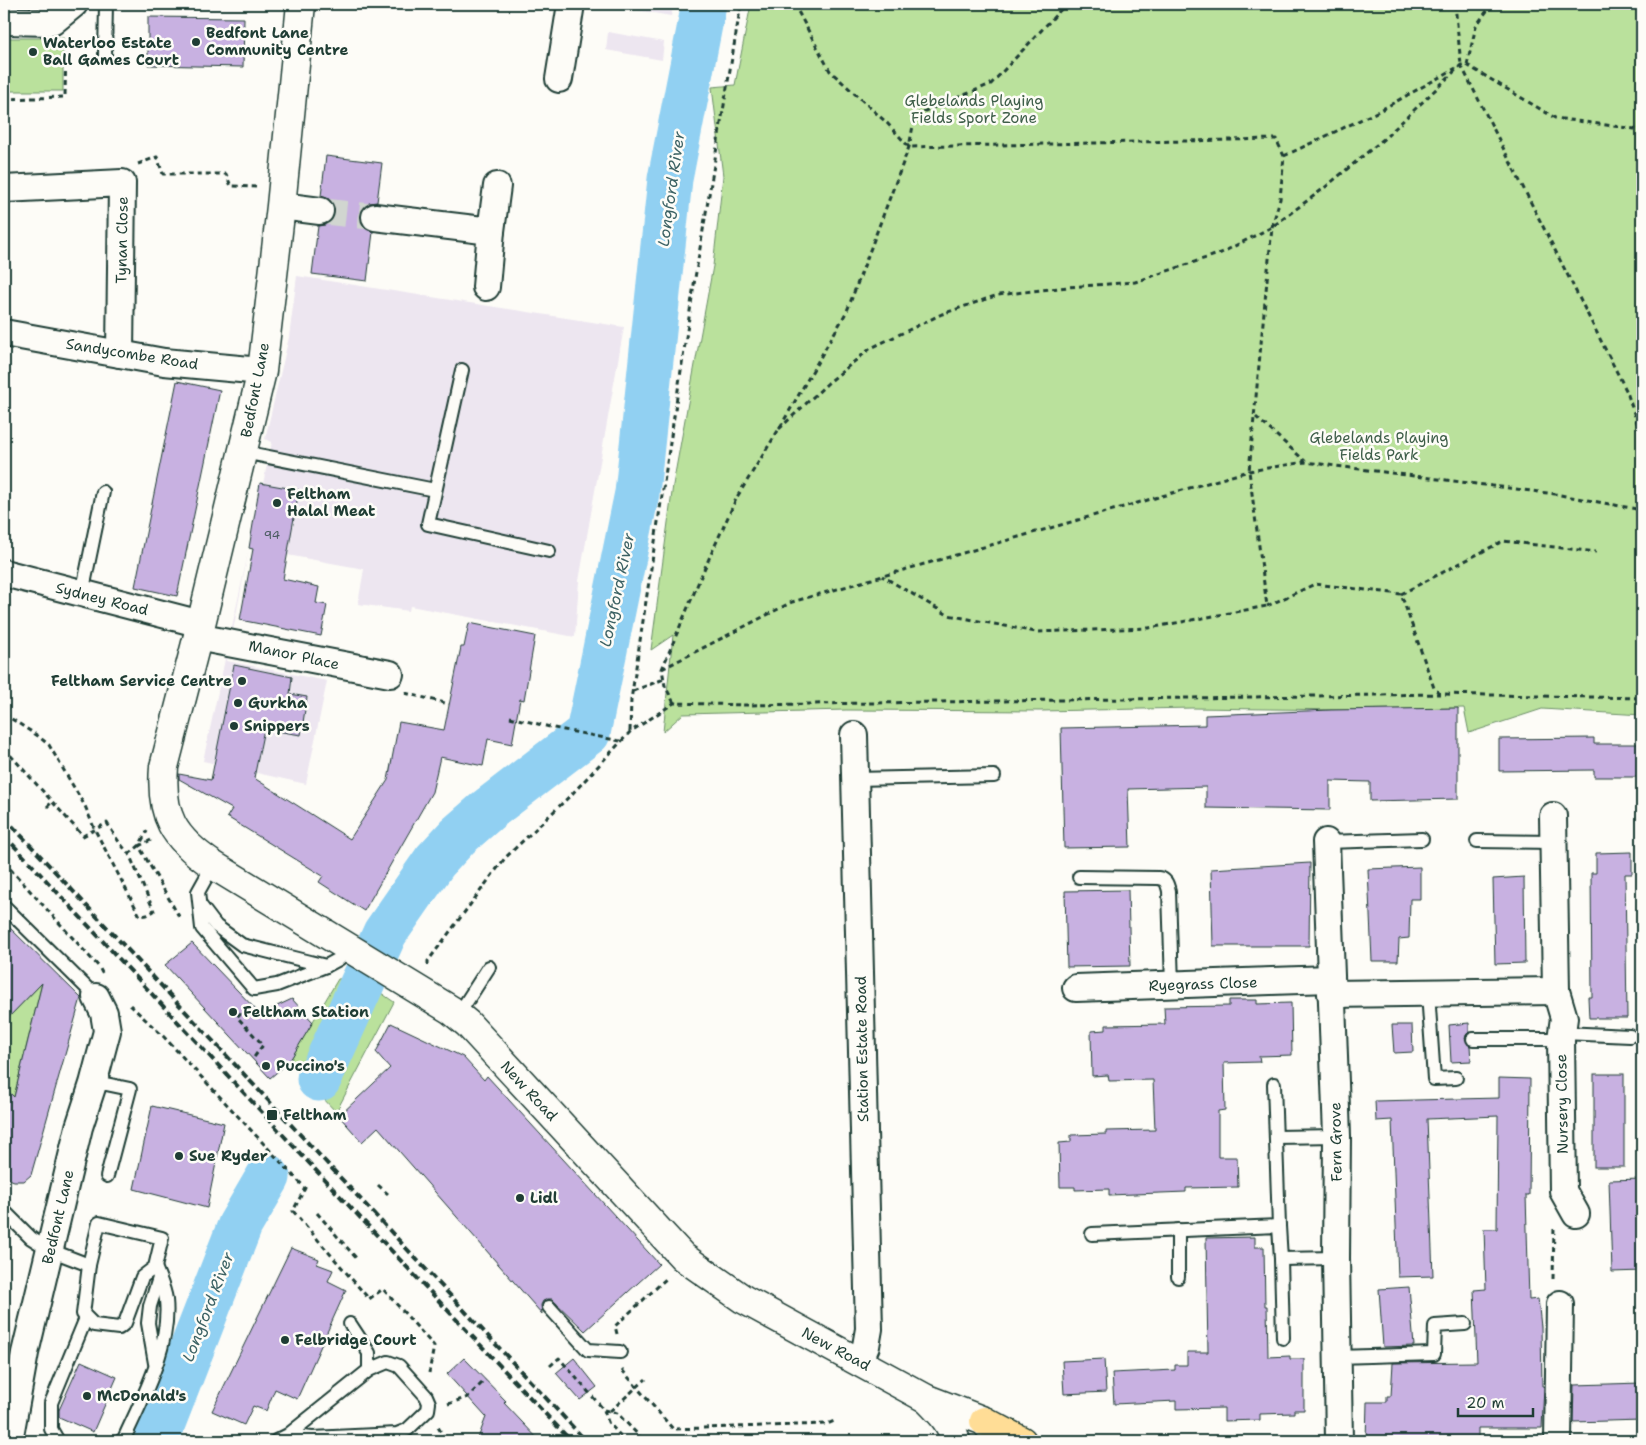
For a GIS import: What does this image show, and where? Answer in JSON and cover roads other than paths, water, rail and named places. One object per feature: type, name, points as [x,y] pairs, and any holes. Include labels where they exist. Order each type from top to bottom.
[{"type":"main road","name":"Bedfont Lane","points":[[164,767],[262,371],[272,197],[301,4]]},
{"type":"main road","name":"New Road","points":[[164,767],[165,803],[169,818],[178,837],[196,854],[458,1015],[683,1257],[743,1299],[927,1399]]},
{"type":"main road","points":[[927,1399],[990,1431],[1022,1441]]},
{"type":"main road","points":[[927,1399],[945,1418],[952,1429],[956,1441]]},
{"type":"street","points":[[4,21],[52,22],[74,4]]},
{"type":"street","points":[[558,79],[571,4]]},
{"type":"street","name":"Tynan Close","points":[[4,189],[122,183],[120,354]]},
{"type":"street","points":[[486,287],[497,186]]},
{"type":"street","points":[[272,197],[320,211]]},
{"type":"street","points":[[375,217],[491,231]]},
{"type":"street","name":"Sandycombe Road","points":[[4,333],[164,362],[262,371]]},
{"type":"street","name":"Sydney Road","points":[[4,573],[82,594],[199,630]]},
{"type":"street","name":"Manor Place","points":[[199,630],[390,674]]},
{"type":"street","name":"Station Estate Road","points":[[854,735],[869,1329],[866,1346],[859,1362]]},
{"type":"street","name":"Nursery Close","points":[[1554,816],[1556,992],[1564,1018],[1562,1036],[1563,1191],[1576,1214]]},
{"type":"street","name":"Fern Grove","points":[[1326,842],[1337,1136],[1336,1258],[1339,1441]]},
{"type":"street","name":"Ryegrass Close","points":[[1076,988],[1172,985],[1330,986]]},
{"type":"street","points":[[1330,986],[1428,993],[1556,992]]},
{"type":"street","name":"Bedfont Lane","points":[[9,1441],[25,1353],[79,1127],[107,1031],[104,1013],[96,997]]},
{"type":"street","points":[[1558,1441],[1560,1304]]},
{"type":"lane","points":[[105,55],[106,4]]},
{"type":"lane","points":[[462,370],[428,524],[549,551]]},
{"type":"lane","points":[[243,452],[436,490]]},
{"type":"lane","points":[[82,594],[103,492]]},
{"type":"lane","points":[[855,779],[994,776]]},
{"type":"lane","points":[[1326,842],[1422,839]]},
{"type":"lane","points":[[1477,841],[1553,842]]},
{"type":"lane","points":[[213,866],[198,892],[202,928],[254,989],[277,986],[326,966],[353,951]]},
{"type":"lane","points":[[1079,877],[1158,878],[1163,879],[1167,883],[1169,891],[1172,985]]},
{"type":"lane","points":[[199,904],[216,926],[242,945],[326,966]]},
{"type":"lane","points":[[4,906],[96,997]]},
{"type":"lane","points":[[458,1015],[490,967]]},
{"type":"lane","points":[[1428,993],[1434,1079],[1456,1078]]},
{"type":"lane","points":[[1473,1040],[1562,1036],[1630,1036]]},
{"type":"lane","points":[[93,1084],[106,1084],[130,1089],[107,1176]]},
{"type":"lane","points":[[1274,1084],[1283,1338]]},
{"type":"lane","points":[[1276,1137],[1337,1136]]},
{"type":"lane","points":[[5,1213],[31,1238],[50,1250],[88,1265]]},
{"type":"lane","points":[[156,1366],[148,1323],[150,1306],[157,1273],[162,1238],[99,1223],[88,1265],[83,1314],[94,1325],[119,1328],[125,1323],[142,1277],[157,1273]]},
{"type":"lane","points":[[1092,1234],[1279,1226]]},
{"type":"lane","points":[[1178,1230],[1178,1277]]},
{"type":"lane","points":[[1280,1260],[1336,1258]]},
{"type":"lane","points":[[121,1441],[124,1439],[156,1366],[164,1336],[166,1300],[157,1273]]},
{"type":"lane","points":[[549,1307],[588,1350],[615,1352]]},
{"type":"lane","points":[[58,1441],[50,1429],[51,1404],[86,1318]]},
{"type":"lane","points":[[350,1324],[369,1353],[369,1370]]},
{"type":"lane","points":[[1338,1357],[1434,1354],[1435,1326],[1465,1324]]},
{"type":"lane","points":[[388,1362],[399,1366],[418,1386],[429,1403],[428,1410],[407,1430],[397,1434],[282,1438],[379,1364],[388,1362]]},
{"type":"waterway","name":"Longford River","points":[[319,1079],[385,933],[435,861],[458,836],[489,809],[588,733],[637,493],[670,179],[704,4]]},
{"type":"waterway","name":"Longford River","points":[[156,1441],[240,1225],[268,1177]]},
{"type":"tunnel","points":[[320,211],[375,217]]},
{"type":"railway","points":[[4,817],[586,1441]]},
{"type":"railway","points":[[4,835],[571,1441]]},
{"type":"place","name":"Bedfont Lane Community Centre","points":[[196,42]]},
{"type":"place","name":"Waterloo Estate Ball Games Court","points":[[33,52]]},
{"type":"place","name":"Feltham Halal Meat","points":[[277,503]]},
{"type":"place","name":"Feltham Service Centre","points":[[242,681]]},
{"type":"place","name":"Gurkha","points":[[238,703]]},
{"type":"place","name":"Snippers","points":[[234,726]]},
{"type":"place","name":"Feltham Station","points":[[233,1012]]},
{"type":"place","name":"Puccino's","points":[[266,1066]]},
{"type":"place","name":"Feltham","points":[[272,1115]]},
{"type":"place","name":"Sue Ryder","points":[[179,1156]]},
{"type":"place","name":"Lidl","points":[[520,1198]]},
{"type":"place","name":"Felbridge Court","points":[[285,1340]]},
{"type":"place","name":"McDonald's","points":[[87,1396]]},
{"type":"park label","name":"Glebelands Playing Fields Sport Zone","points":[[974,110]]},
{"type":"park label","name":"Glebelands Playing Fields Park","points":[[1379,446]]}]
